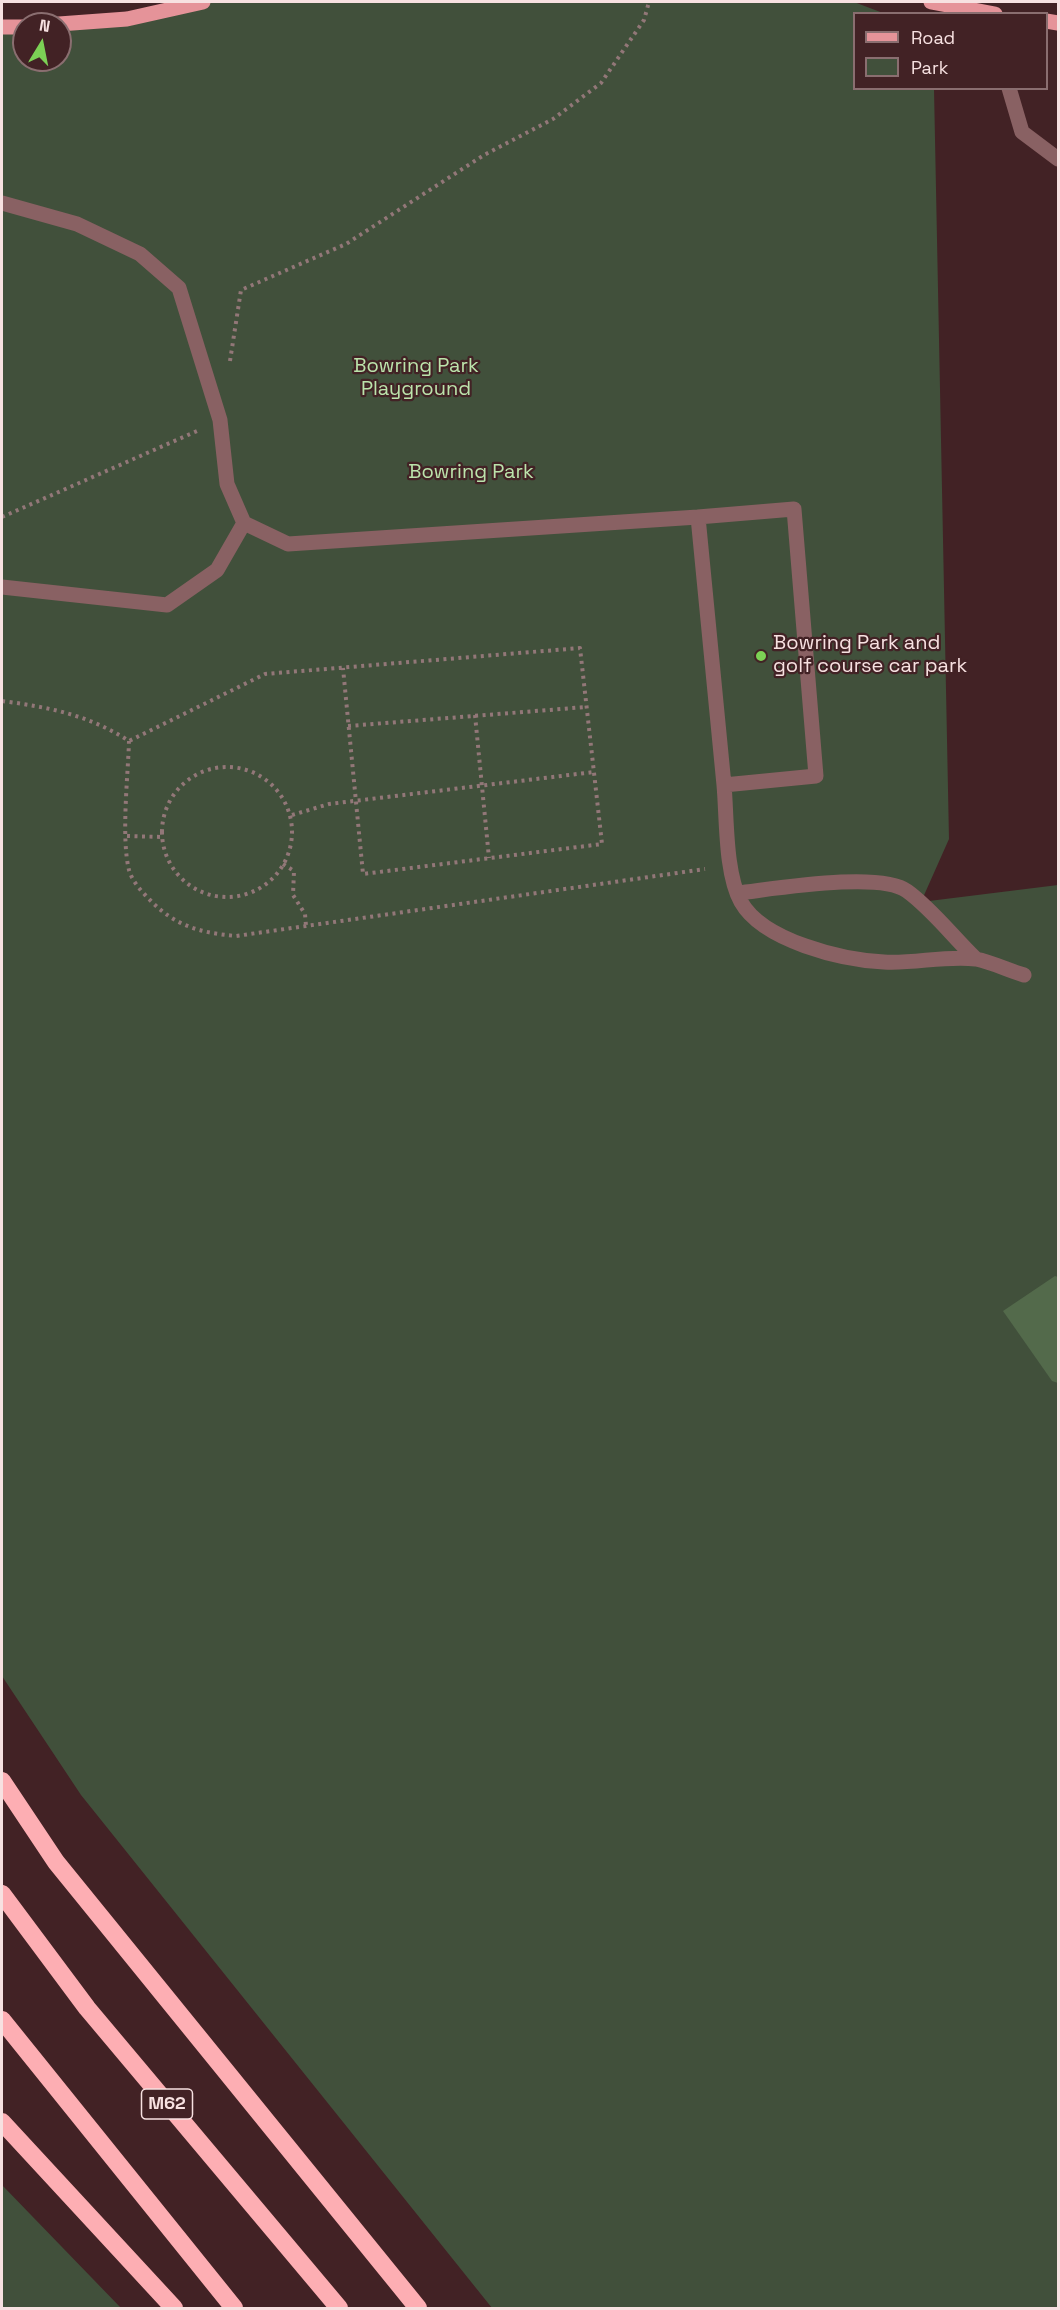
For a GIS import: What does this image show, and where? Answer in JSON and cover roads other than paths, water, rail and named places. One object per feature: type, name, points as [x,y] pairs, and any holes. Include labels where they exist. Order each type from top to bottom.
[{"type":"highway","points":[[2,1781],[56,1862],[418,2308]]},
{"type":"highway","name":"M62","points":[[2,1894],[87,2008],[339,2308]]},
{"type":"highway","points":[[2,2020],[234,2308]]},
{"type":"highway","points":[[2,2122],[174,2308]]},
{"type":"main road","points":[[72,23],[127,19],[203,2]]},
{"type":"main road","points":[[931,2],[985,12]]},
{"type":"street","points":[[1010,90],[1022,132],[1059,159]]},
{"type":"street","points":[[2,203],[77,224],[140,254],[179,288],[220,420],[227,484],[244,523],[288,544],[794,509],[816,776],[724,785]]},
{"type":"street","points":[[698,517],[731,869],[740,901],[753,918],[774,935],[812,949],[883,962],[976,959],[1024,975]]},
{"type":"street","points":[[2,587],[167,605],[217,570],[244,523]]},
{"type":"street","points":[[738,893],[851,882],[889,882],[906,890],[976,959]]},
{"type":"place","name":"Bowring Park and golf course car park","points":[[761,656]]},
{"type":"park label","name":"Bowring Park Playground","points":[[416,378]]},
{"type":"park label","name":"Bowring Park","points":[[471,473]]}]
